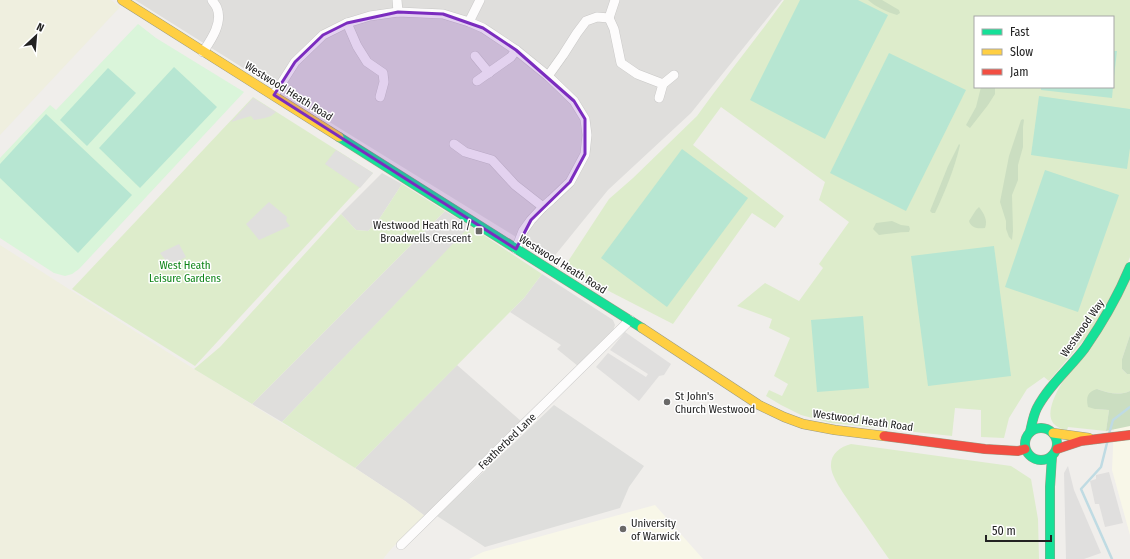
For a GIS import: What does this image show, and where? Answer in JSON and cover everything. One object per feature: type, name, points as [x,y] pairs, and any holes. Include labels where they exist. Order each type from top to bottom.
[{"type":"street","name":"Westwood Heath Road","points":[[122,0],[630,320],[759,405],[797,422],[835,430],[985,449],[1018,451],[1025,449]]},
{"type":"street","points":[[203,52],[212,38],[219,19],[217,8],[212,0]]},
{"type":"street","points":[[397,0],[398,12]]},
{"type":"street","points":[[469,22],[480,0]]},
{"type":"street","points":[[615,0],[609,18],[614,29],[621,63],[637,74],[663,84]]},
{"type":"street","points":[[274,95],[295,62],[323,35],[347,23],[370,16],[398,12],[443,14],[483,28],[516,50],[548,76],[574,101],[585,119],[587,135],[585,154],[570,182],[530,220],[523,231],[516,249]]},
{"type":"street","points":[[548,76],[563,55],[576,32],[586,22],[597,17],[609,18]]},
{"type":"street","points":[[347,23],[357,46],[367,62],[383,73],[384,82],[380,97]]},
{"type":"street","points":[[477,81],[511,57],[516,50]]},
{"type":"street","points":[[475,56],[489,73]]},
{"type":"street","points":[[659,98],[663,84],[674,75]]},
{"type":"street","points":[[454,144],[465,152],[492,160],[515,185],[543,207]]},
{"type":"street","name":"Westwood Way","points":[[1030,432],[1039,404],[1073,363],[1102,323],[1130,268]]},
{"type":"street","name":"Featherbed Lane","points":[[401,545],[614,340],[630,320]]},
{"type":"street","points":[[1044,397],[1042,407],[1043,422],[1056,437],[1057,443],[1054,452],[1050,487],[1050,559]]},
{"type":"street","points":[[1098,439],[1051,431],[1038,427],[1030,432],[1025,438],[1024,443],[1025,449],[1032,457],[1037,460],[1043,460],[1054,452],[1081,441],[1118,437],[1130,435]]},
{"type":"street","points":[[1037,460],[1050,487]]},
{"type":"highlighted area","points":[[398,12],[443,14],[483,28],[516,50],[574,101],[585,119],[585,154],[570,182],[531,220],[516,249],[274,95],[295,62],[323,35],[347,23]]},
{"type":"shaded area","points":[[135,0],[782,0],[691,113],[608,190],[552,259]]},
{"type":"shaded area","points":[[253,98],[276,112],[265,118],[254,120],[251,116],[231,122]]},
{"type":"shaded area","points":[[336,150],[373,173],[360,188],[325,164]]},
{"type":"shaded area","points":[[382,173],[402,184],[376,224],[368,231],[356,230],[341,214]]},
{"type":"shaded area","points":[[269,202],[287,217],[286,221],[290,226],[259,240],[246,224]]},
{"type":"shaded area","points":[[445,211],[470,226],[468,229],[282,422],[252,404]]},
{"type":"shaded area","points":[[179,244],[186,257],[170,266],[160,253]]},
{"type":"shaded area","points":[[542,274],[613,320],[615,325],[613,331],[578,366],[557,349],[561,345],[510,312],[524,298]]},
{"type":"shaded area","points":[[625,332],[671,364],[664,375],[659,376],[639,401],[596,367],[608,353],[646,377],[648,374],[610,350]]},
{"type":"shaded area","points":[[457,365],[521,421],[425,516],[355,468]]},
{"type":"shaded area","points":[[554,405],[644,466],[629,487],[620,508],[485,547],[437,516]]},
{"type":"shaded area","points":[[1130,411],[1130,535],[1112,470],[1114,427]]},
{"type":"shaded area","points":[[1068,466],[1074,490],[1101,553],[1084,559],[1066,559],[1064,473]]},
{"type":"shaded area","points":[[1109,472],[1123,523],[1105,527],[1099,504],[1095,504],[1090,481],[1096,479],[1096,475]]},
{"type":"shaded area","name":"University of Warwick","points":[[655,505],[703,559],[469,559],[483,552]]},
{"type":"green space","points":[[0,0],[111,0],[120,7],[0,135]]},
{"type":"green space","points":[[784,0],[1130,0],[1130,257],[1124,272],[1094,328],[1049,381],[1044,377],[1027,389],[1009,418],[1004,438],[981,437],[981,410],[955,408],[952,436],[831,423],[801,415],[766,396],[769,390],[782,396],[788,384],[774,376],[790,338],[769,328],[772,319],[737,306],[765,283],[799,301],[823,268],[819,264],[849,222],[819,200],[825,182],[721,107],[693,145],[784,216],[775,228],[752,213],[673,324],[599,286],[565,266],[609,199],[697,116]]},
{"type":"green space","points":[[800,0],[858,0],[888,15],[825,139],[750,100]]},
{"type":"green space","points":[[868,0],[882,0],[899,10],[900,13],[897,15],[889,12]]},
{"type":"green space","points":[[138,24],[156,38],[244,92],[79,269],[72,274],[65,276],[54,273],[0,238],[0,158],[50,105],[56,110]]},
{"type":"green space","points":[[1114,51],[1117,51],[1114,76]]},
{"type":"green space","points":[[889,53],[966,90],[906,211],[830,173]]},
{"type":"green space","points":[[174,67],[217,107],[140,188],[99,148]]},
{"type":"green space","points":[[108,68],[136,93],[87,146],[60,120]]},
{"type":"green space","points":[[981,88],[995,88],[995,94],[970,128],[966,125],[976,107]]},
{"type":"green space","points":[[1041,88],[1113,88],[1112,98],[1041,90]]},
{"type":"green space","points":[[1039,96],[1130,109],[1130,148],[1127,169],[1031,155]]},
{"type":"green space","name":"West Heath Leisure Gardens","points":[[253,97],[373,173],[195,366],[72,289]]},
{"type":"green space","points":[[46,114],[132,195],[78,253],[0,178],[0,164]]},
{"type":"green space","points":[[1023,119],[1023,147],[1018,165],[1018,180],[1012,195],[1012,240],[1006,229],[1006,221],[1000,202],[1009,156],[1021,120]]},
{"type":"green space","points":[[959,144],[955,162],[946,188],[935,213],[932,213],[930,211],[948,166]]},
{"type":"green space","points":[[682,149],[748,198],[667,307],[601,258]]},
{"type":"green space","points":[[1045,170],[1119,195],[1078,312],[1005,287]]},
{"type":"green space","points":[[402,184],[445,211],[252,404],[194,369],[220,347],[341,214],[356,230],[368,231],[376,224]]},
{"type":"green space","points":[[979,207],[986,220],[985,228],[975,228],[969,221]]},
{"type":"green space","points":[[892,221],[901,225],[909,226],[909,232],[879,235],[873,229],[876,223]]},
{"type":"green space","points":[[470,226],[542,274],[524,298],[355,468],[282,422]]},
{"type":"green space","points":[[0,245],[194,369],[355,468],[425,516],[392,548],[383,559],[0,559]]},
{"type":"green space","points":[[994,246],[1011,376],[928,386],[911,256]]},
{"type":"green space","points":[[1130,279],[1130,335],[1122,359],[1122,369],[1127,374],[1130,374],[1130,391],[1126,393],[1114,393],[1097,389],[1095,409],[1109,410],[1106,431],[1068,427],[1067,430],[1060,428],[1051,419],[1050,413],[1055,396]]},
{"type":"green space","points":[[863,316],[869,388],[817,392],[811,320]]},
{"type":"green space","points":[[1130,335],[1130,374],[1127,374],[1122,369],[1122,359]]},
{"type":"green space","points":[[1097,389],[1114,393],[1126,393],[1130,391],[1130,426],[1106,431],[1109,410],[1088,407],[1087,400],[1089,393]]},
{"type":"green space","points":[[851,444],[1011,466],[1031,479],[1038,519],[1039,559],[889,559],[842,491],[832,472],[831,462],[836,452]]},
{"type":"waterway","points":[[1109,434],[1113,420],[1130,407]]},
{"type":"waterway","points":[[1107,443],[1101,467],[1081,489],[1112,559]]},
{"type":"traffic: fast","points":[[339,137],[642,328]]},
{"type":"traffic: fast","points":[[1030,432],[1037,408],[1047,392],[1092,338],[1115,299],[1130,267]]},
{"type":"traffic: fast","points":[[1038,428],[1044,428],[1053,432],[1057,444],[1053,456],[1044,460],[1038,460],[1029,456],[1025,447],[1025,441],[1029,432],[1038,428]]},
{"type":"traffic: fast","points":[[1050,559],[1050,487],[1052,456]]},
{"type":"traffic: slow","points":[[122,0],[339,137]]},
{"type":"traffic: slow","points":[[642,328],[759,405],[784,417],[803,424],[835,430],[884,436]]},
{"type":"traffic: slow","points":[[1053,433],[1089,438]]},
{"type":"traffic: jam","points":[[1057,449],[1081,441],[1130,435]]},
{"type":"traffic: jam","points":[[884,436],[985,449],[1018,451],[1025,449]]},
{"type":"place","name":"Westwood Heath Rd / Broadwells Crescent","points":[[479,231]]},
{"type":"place","name":"St John's Church Westwood","points":[[667,402]]},
{"type":"place","name":"University of Warwick","points":[[623,529]]}]
